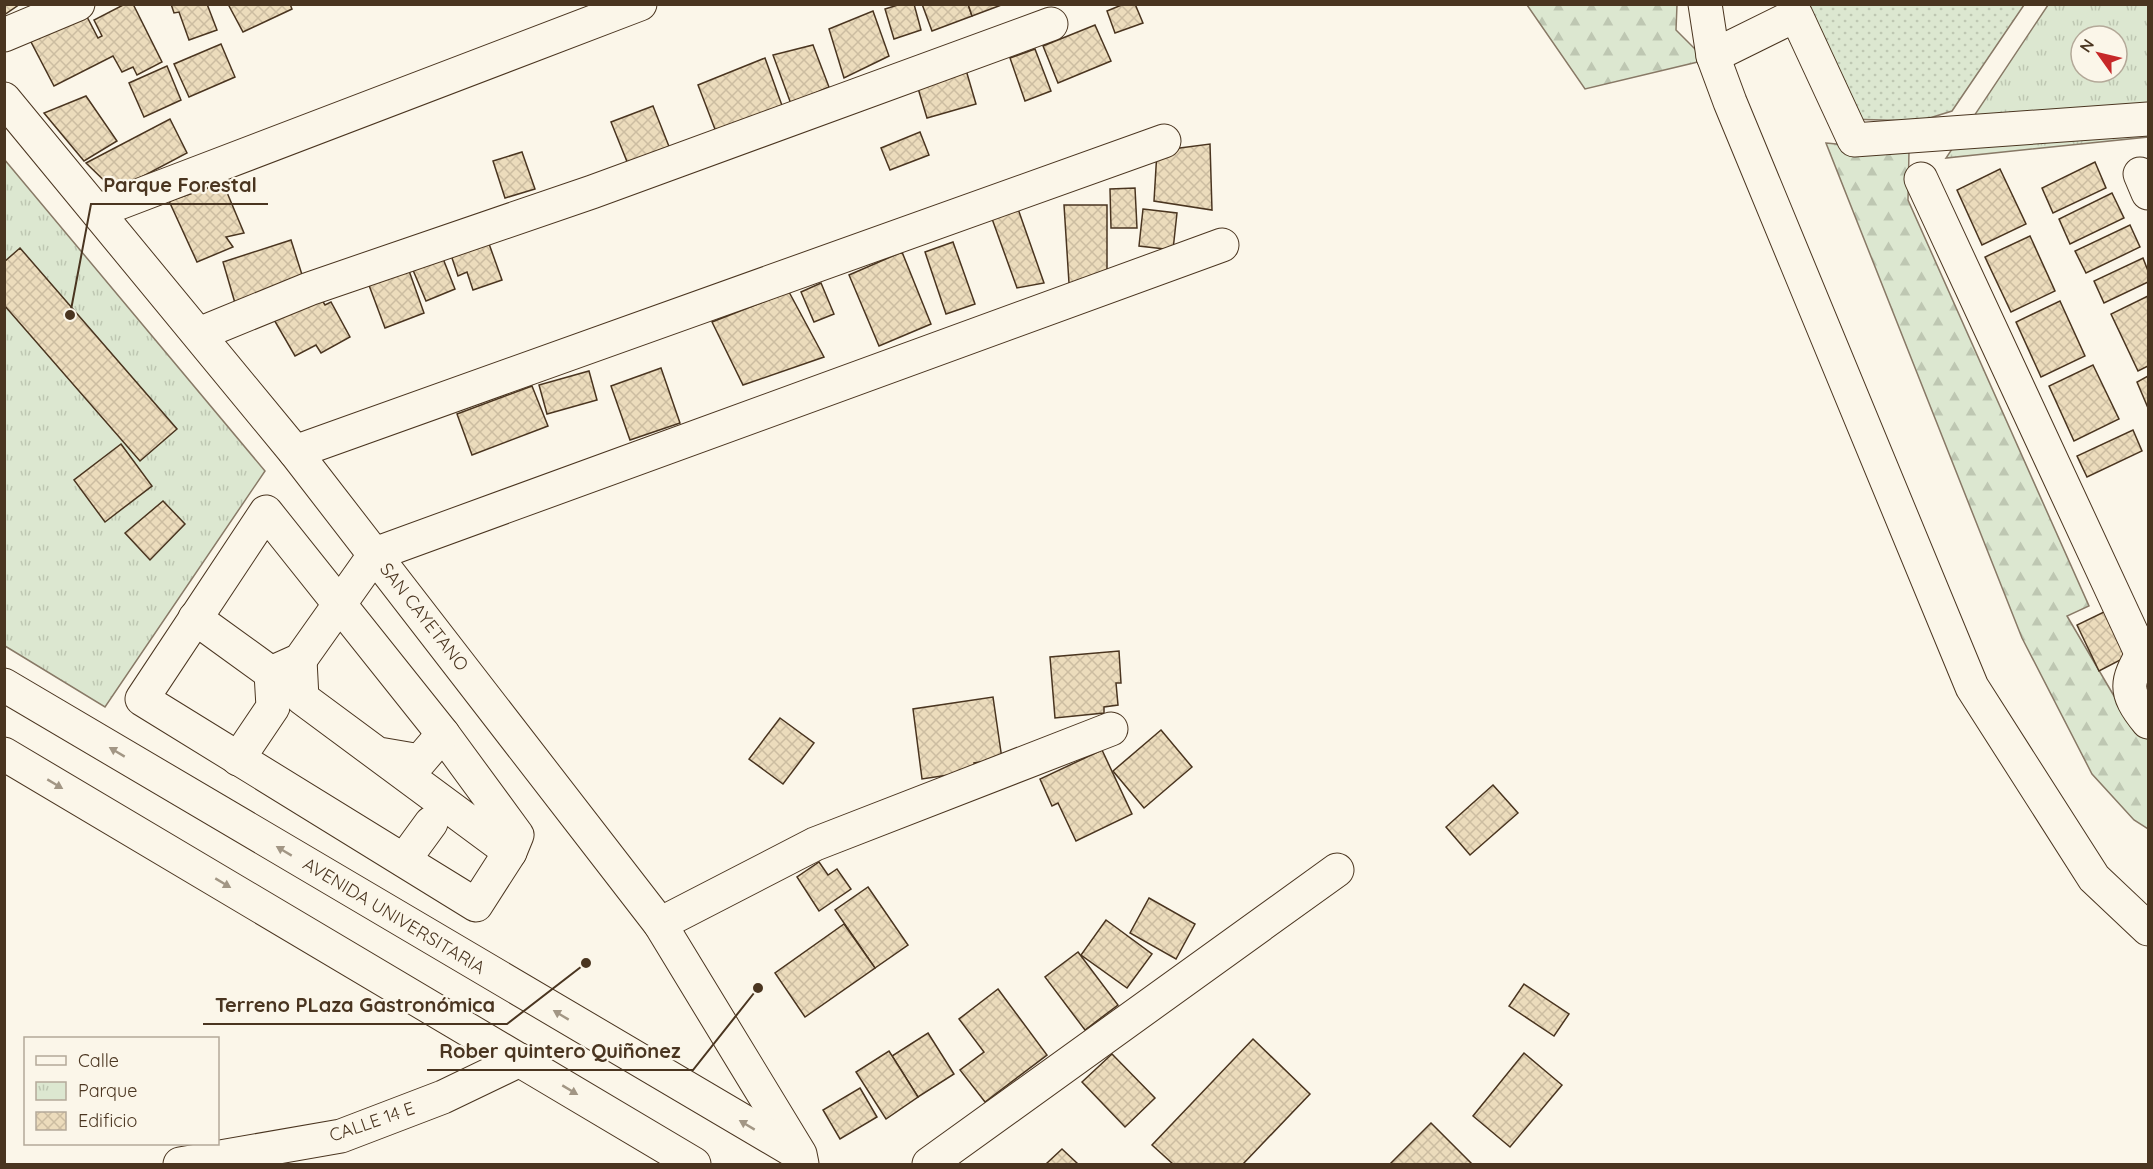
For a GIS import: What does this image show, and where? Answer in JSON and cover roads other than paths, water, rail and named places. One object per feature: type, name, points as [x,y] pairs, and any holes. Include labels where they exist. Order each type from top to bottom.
[{"type":"street","points":[[4,35],[78,4]]},
{"type":"street","points":[[98,211],[640,4]]},
{"type":"street","points":[[1705,4],[1721,53],[1972,687],[2094,878],[2148,929]]},
{"type":"street","points":[[1721,53],[1796,15],[1854,140],[2148,119]]},
{"type":"street","points":[[199,334],[309,289],[592,192],[1051,24]]},
{"type":"street","name":"SAN CAYETANO","points":[[4,99],[295,452],[660,924],[806,1161]]},
{"type":"street","points":[[295,452],[1164,141]]},
{"type":"street","points":[[1921,179],[2145,649],[2128,680],[2132,700],[2148,721]]},
{"type":"street","points":[[238,759],[288,702],[285,666],[339,604],[375,554],[1222,245]]},
{"type":"street","points":[[266,512],[443,734],[517,835],[510,852],[476,905],[142,699],[195,618],[266,512]]},
{"type":"street","points":[[195,618],[285,666]]},
{"type":"street","name":"AVENIDA UNIVERSITARIA","points":[[4,685],[806,1161]]},
{"type":"street","points":[[288,702],[379,754],[510,852]]},
{"type":"street","points":[[660,924],[816,844],[1111,729]]},
{"type":"street","points":[[379,754],[420,761],[443,734]]},
{"type":"street","points":[[4,754],[694,1164]]},
{"type":"street","points":[[404,860],[431,823]]},
{"type":"street","points":[[929,1164],[1337,870]]},
{"type":"street","name":"CALLE 14 E","points":[[180,1164],[341,1136],[443,1097],[520,1060]]},
{"type":"place","name":"Parque Forestal","points":[[70,315]]},
{"type":"place","name":"Terreno PLaza Gastronómica","points":[[586,963]]},
{"type":"place","name":"Rober quintero Quiñonez","points":[[758,988]]}]
